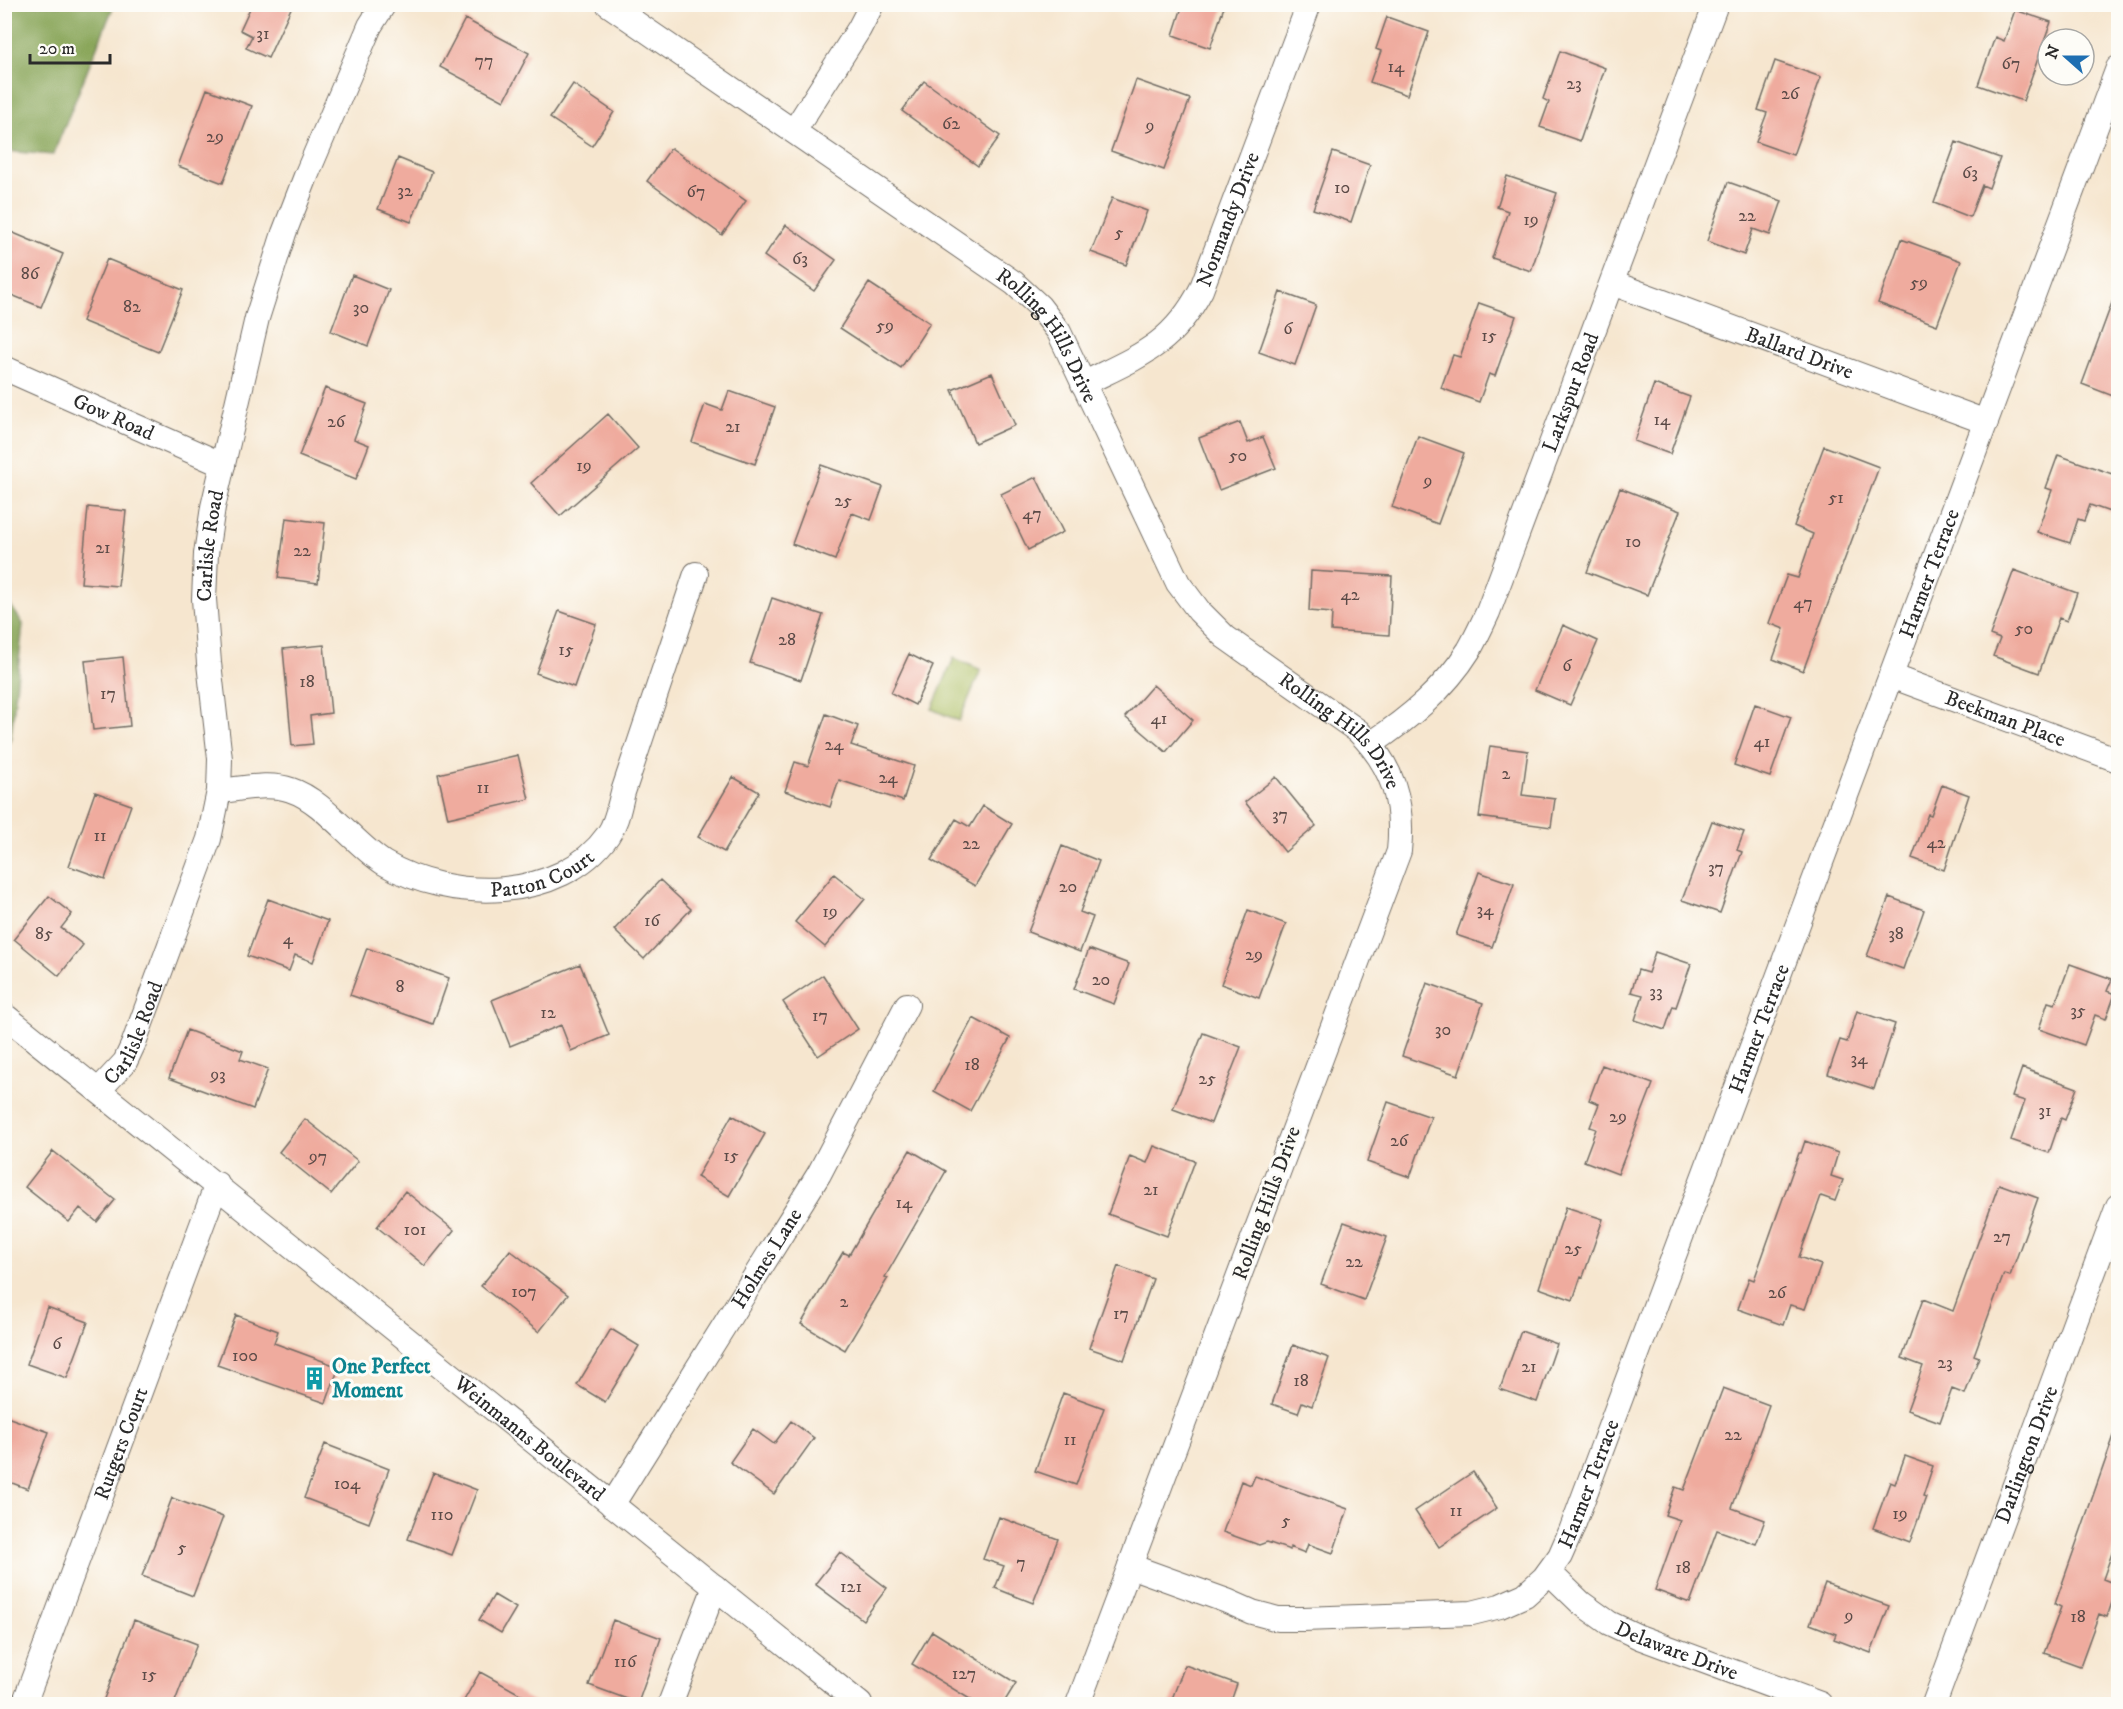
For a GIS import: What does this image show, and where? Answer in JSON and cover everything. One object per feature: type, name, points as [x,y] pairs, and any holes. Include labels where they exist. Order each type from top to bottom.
[{"type":"street","name":"Carlisle Road","points":[[99,1090],[125,1062],[133,1045],[209,839],[219,791],[220,759],[208,663],[204,599],[207,554],[213,507],[257,318],[284,233],[306,176],[361,48],[384,4]]},
{"type":"street","name":"Rolling Hills Drive","points":[[608,4],[1014,283],[1039,306],[1059,332],[1162,554],[1178,583],[1199,611],[1225,637],[1358,731],[1371,744],[1387,770],[1398,797],[1402,825],[1399,851],[1078,1704]]},
{"type":"street","points":[[794,131],[859,29],[872,4]]},
{"type":"street","name":"Normandy Drive","points":[[1083,384],[1149,351],[1173,331],[1192,307],[1201,290],[1309,4]]},
{"type":"street","name":"Larkspur Road","points":[[1371,744],[1409,717],[1442,686],[1468,651],[1488,612],[1716,4]]},
{"type":"street","name":"Harmer Terrace","points":[[1130,1566],[1252,1612],[1278,1618],[1304,1619],[1472,1613],[1500,1606],[1525,1595],[1549,1572],[1560,1556],[2118,68]]},
{"type":"street","name":"Ballard Drive","points":[[1612,283],[1986,422]]},
{"type":"street","name":"Gow Road","points":[[4,368],[223,465]]},
{"type":"street","name":"Patton Court","points":[[219,791],[275,786],[293,790],[309,799],[383,862],[410,875],[449,886],[484,890],[517,888],[548,880],[575,867],[590,855],[608,834],[616,818],[696,574]]},
{"type":"street","name":"Beekman Place","points":[[1891,676],[2118,760]]},
{"type":"street","name":"Holmes Lane","points":[[612,1505],[819,1174],[907,1005]]},
{"type":"street","name":"Weinmanns Boulevard","points":[[4,1015],[217,1184],[860,1704]]},
{"type":"street","name":"Rutgers Court","points":[[24,1704],[217,1184]]},
{"type":"street","name":"Darlington Drive","points":[[1934,1704],[2118,1206]]},
{"type":"street","name":"Delaware Drive","points":[[1549,1572],[1581,1603],[1609,1623],[1640,1637],[1819,1704]]},
{"type":"street","points":[[670,1704],[715,1587]]},
{"type":"green space","points":[[4,5],[114,5],[53,155],[5,151]]},
{"type":"green space","points":[[5,597],[23,624],[11,737],[5,758]]},
{"type":"green space","points":[[954,658],[981,670],[959,721],[932,709]]},
{"type":"building","points":[[252,4],[293,4],[268,58],[246,48],[252,36],[240,30]]},
{"type":"building","points":[[1183,4],[1225,4],[1210,48],[1173,35]]},
{"type":"building","points":[[2015,10],[2051,22],[2049,27],[2036,27],[2036,64],[2023,101],[1978,85],[1995,37],[2004,41]]},
{"type":"building","points":[[1387,17],[1429,32],[1407,95],[1370,82],[1381,51],[1376,49]]},
{"type":"building","points":[[465,19],[529,53],[504,101],[440,67]]},
{"type":"building","points":[[1560,51],[1605,68],[1580,141],[1540,127],[1549,102],[1543,99]]},
{"type":"building","points":[[1775,61],[1821,77],[1793,155],[1756,142],[1767,113],[1758,110]]},
{"type":"building","points":[[1136,80],[1190,99],[1164,170],[1111,151]]},
{"type":"building","points":[[924,81],[1000,136],[978,166],[902,111]]},
{"type":"building","points":[[573,84],[614,112],[592,146],[550,118]]},
{"type":"building","points":[[207,89],[252,106],[223,183],[178,166]]},
{"type":"building","points":[[1956,142],[2000,158],[1989,188],[1982,185],[1970,217],[1934,203]]},
{"type":"building","points":[[671,148],[746,201],[722,235],[647,181]]},
{"type":"building","points":[[1333,152],[1370,165],[1351,222],[1313,209]]},
{"type":"building","points":[[398,158],[432,172],[411,222],[378,209]]},
{"type":"building","points":[[1507,176],[1557,193],[1531,271],[1492,258],[1508,211],[1497,207]]},
{"type":"building","points":[[1728,182],[1782,201],[1770,235],[1753,229],[1744,255],[1707,241]]},
{"type":"building","points":[[1112,198],[1147,211],[1126,265],[1091,252]]},
{"type":"building","points":[[786,225],[836,260],[814,291],[764,256]]},
{"type":"building","points":[[4,229],[63,254],[41,307],[4,292]]},
{"type":"building","points":[[1901,239],[1961,261],[1937,325],[1878,303]]},
{"type":"building","points":[[107,259],[183,290],[158,352],[82,321]]},
{"type":"building","points":[[352,275],[389,290],[368,346],[331,331]]},
{"type":"building","points":[[869,283],[930,323],[901,368],[840,328]]},
{"type":"building","points":[[1280,292],[1316,305],[1295,365],[1259,352]]},
{"type":"building","points":[[2116,292],[2118,292],[2118,398],[2082,384]]},
{"type":"building","points":[[1479,303],[1516,316],[1495,376],[1489,374],[1479,402],[1441,388],[1453,355],[1460,357]]},
{"type":"building","points":[[992,373],[1015,425],[975,443],[952,390]]},
{"type":"building","points":[[1654,384],[1690,397],[1670,454],[1634,441]]},
{"type":"building","points":[[325,388],[367,404],[354,439],[369,445],[356,479],[299,456]]},
{"type":"building","points":[[729,391],[775,407],[755,464],[692,442],[705,404],[722,410]]},
{"type":"building","points":[[608,414],[638,448],[560,516],[531,483]]},
{"type":"building","points":[[1240,422],[1248,443],[1263,437],[1276,468],[1219,490],[1199,438]]},
{"type":"building","points":[[1418,436],[1464,453],[1438,524],[1392,507]]},
{"type":"building","points":[[1824,446],[1879,467],[1803,671],[1773,659],[1784,629],[1769,623],[1787,575],[1798,578],[1813,534],[1794,526]]},
{"type":"building","points":[[2058,455],[2118,476],[2118,489],[2110,512],[2090,505],[2084,521],[2078,519],[2070,543],[2037,532],[2052,490],[2046,488]]},
{"type":"building","points":[[821,465],[883,487],[871,520],[852,513],[835,560],[792,544]]},
{"type":"building","points":[[1036,477],[1063,532],[1028,550],[1001,494]]},
{"type":"building","points":[[1620,488],[1680,511],[1647,595],[1587,572]]},
{"type":"building","points":[[88,507],[126,511],[118,586],[81,583]]},
{"type":"building","points":[[286,518],[325,523],[318,583],[278,578]]},
{"type":"building","points":[[2014,570],[2077,593],[2067,621],[2059,618],[2039,673],[1993,656],[2000,639],[1990,635]]},
{"type":"building","points":[[1311,571],[1392,576],[1389,635],[1331,631],[1332,613],[1309,611]]},
{"type":"building","points":[[772,598],[823,615],[801,680],[750,663]]},
{"type":"building","points":[[559,611],[596,624],[574,687],[536,673]]},
{"type":"building","points":[[1563,625],[1598,641],[1570,705],[1535,690]]},
{"type":"building","points":[[324,645],[331,713],[310,716],[313,744],[292,746],[283,649]]},
{"type":"building","points":[[909,654],[933,666],[915,705],[891,693]]},
{"type":"building","points":[[123,657],[130,726],[93,730],[85,661]]},
{"type":"building","points":[[1153,685],[1193,720],[1166,752],[1125,717]]},
{"type":"building","points":[[1755,704],[1791,717],[1770,777],[1734,765]]},
{"type":"building","points":[[826,714],[858,726],[851,745],[914,766],[903,801],[839,780],[830,807],[785,791],[795,762],[808,766]]},
{"type":"building","points":[[1490,746],[1528,751],[1522,795],[1555,799],[1551,827],[1479,817]]},
{"type":"building","points":[[518,755],[529,799],[448,818],[438,774]]},
{"type":"building","points":[[733,777],[759,792],[724,852],[698,837]]},
{"type":"building","points":[[1276,777],[1316,826],[1285,852],[1245,802]]},
{"type":"building","points":[[1942,785],[1969,795],[1944,870],[1912,858],[1928,814],[1931,815]]},
{"type":"building","points":[[95,792],[131,805],[105,879],[69,866]]},
{"type":"building","points":[[983,806],[1012,824],[975,886],[931,860],[956,819],[970,827]]},
{"type":"building","points":[[1712,821],[1744,832],[1737,850],[1742,852],[1720,913],[1682,900]]},
{"type":"building","points":[[1062,846],[1099,861],[1080,912],[1093,917],[1080,952],[1028,932]]},
{"type":"building","points":[[1479,872],[1514,884],[1492,947],[1456,935]]},
{"type":"building","points":[[834,874],[865,899],[825,947],[795,922]]},
{"type":"building","points":[[660,880],[691,909],[644,959],[614,930]]},
{"type":"building","points":[[49,896],[72,914],[61,928],[83,945],[59,976],[14,939]]},
{"type":"building","points":[[1889,897],[1924,910],[1903,969],[1867,956]]},
{"type":"building","points":[[268,899],[328,921],[313,962],[295,955],[289,971],[247,956]]},
{"type":"building","points":[[1248,910],[1286,924],[1259,998],[1221,984]]},
{"type":"building","points":[[367,948],[449,978],[433,1024],[350,995]]},
{"type":"building","points":[[1089,949],[1129,964],[1114,1004],[1074,989]]},
{"type":"building","points":[[1655,952],[1691,964],[1676,1007],[1673,1006],[1665,1030],[1635,1020],[1643,995],[1631,992],[1638,970],[1648,973]]},
{"type":"building","points":[[580,964],[609,1035],[571,1051],[561,1025],[510,1046],[492,1000]]},
{"type":"building","points":[[2070,964],[2112,979],[2107,991],[2115,994],[2106,1019],[2095,1015],[2084,1045],[2039,1029],[2048,1002],[2055,1004]]},
{"type":"building","points":[[823,975],[858,1029],[818,1056],[783,1002]]},
{"type":"building","points":[[1427,983],[1483,1003],[1458,1075],[1402,1056]]},
{"type":"building","points":[[1857,1011],[1895,1024],[1874,1089],[1828,1074],[1840,1040],[1847,1042]]},
{"type":"building","points":[[973,1018],[1010,1038],[970,1111],[934,1091]]},
{"type":"building","points":[[187,1030],[243,1051],[240,1059],[268,1069],[253,1109],[169,1078]]},
{"type":"building","points":[[1203,1033],[1241,1047],[1211,1123],[1173,1109]]},
{"type":"building","points":[[1602,1065],[1653,1084],[1618,1174],[1584,1161],[1596,1129],[1590,1127],[1599,1104],[1589,1100]]},
{"type":"building","points":[[2022,1068],[2077,1088],[2065,1120],[2061,1118],[2049,1153],[2011,1140],[2025,1101],[2012,1097]]},
{"type":"building","points":[[1388,1102],[1431,1117],[1410,1177],[1367,1162]]},
{"type":"building","points":[[732,1115],[765,1134],[729,1196],[697,1177]]},
{"type":"building","points":[[305,1119],[358,1161],[331,1194],[279,1152]]},
{"type":"building","points":[[1805,1141],[1838,1153],[1831,1176],[1843,1180],[1835,1201],[1821,1196],[1799,1257],[1821,1265],[1805,1309],[1790,1305],[1783,1325],[1738,1309],[1749,1278],[1754,1280]]},
{"type":"building","points":[[1154,1146],[1195,1161],[1167,1236],[1108,1214],[1130,1156],[1147,1163]]},
{"type":"building","points":[[910,1150],[946,1171],[885,1277],[888,1278],[845,1350],[801,1324],[843,1252],[849,1255]]},
{"type":"building","points":[[53,1151],[115,1200],[97,1222],[80,1208],[69,1222],[25,1187]]},
{"type":"building","points":[[1999,1184],[2038,1198],[2010,1276],[2004,1274],[1999,1287],[1974,1355],[1979,1357],[1965,1394],[1952,1389],[1940,1422],[1907,1410],[1923,1366],[1902,1358],[1923,1299],[1953,1311]]},
{"type":"building","points":[[405,1191],[454,1230],[425,1266],[377,1227]]},
{"type":"building","points":[[1566,1207],[1603,1219],[1573,1300],[1539,1288]]},
{"type":"building","points":[[1344,1222],[1387,1237],[1364,1300],[1321,1284]]},
{"type":"building","points":[[510,1250],[568,1295],[539,1332],[481,1286]]},
{"type":"building","points":[[1118,1266],[1153,1279],[1124,1360],[1089,1348]]},
{"type":"building","points":[[47,1307],[88,1322],[67,1378],[27,1364]]},
{"type":"building","points":[[236,1315],[278,1331],[274,1343],[339,1367],[326,1403],[217,1365]]},
{"type":"building","points":[[611,1329],[639,1346],[605,1402],[577,1385]]},
{"type":"building","points":[[1521,1331],[1557,1344],[1537,1402],[1500,1389]]},
{"type":"building","points":[[1293,1345],[1329,1358],[1312,1406],[1302,1402],[1298,1413],[1272,1404]]},
{"type":"building","points":[[1723,1388],[1769,1405],[1732,1508],[1765,1520],[1756,1544],[1717,1530],[1690,1603],[1655,1590],[1680,1520],[1665,1515],[1675,1487],[1684,1490]]},
{"type":"building","points":[[1063,1393],[1104,1408],[1076,1485],[1035,1471]]},
{"type":"building","points":[[4,1416],[49,1432],[28,1489],[4,1480]]},
{"type":"building","points":[[791,1421],[814,1438],[774,1494],[730,1462],[753,1429],[774,1444]]},
{"type":"building","points":[[2115,1433],[2118,1434],[2118,1536],[2103,1579],[2118,1585],[2107,1617],[2099,1614],[2080,1666],[2044,1653],[2061,1607],[2055,1604]]},
{"type":"building","points":[[325,1444],[389,1469],[369,1523],[304,1498]]},
{"type":"building","points":[[1905,1456],[1933,1466],[1923,1496],[1926,1497],[1910,1542],[1873,1528],[1890,1482],[1895,1484]]},
{"type":"building","points":[[1473,1472],[1497,1508],[1439,1547],[1415,1511]]},
{"type":"building","points":[[433,1473],[477,1490],[452,1555],[408,1539]]},
{"type":"building","points":[[1255,1476],[1348,1509],[1333,1553],[1308,1544],[1305,1553],[1267,1542],[1259,1545],[1223,1532],[1241,1481],[1251,1485]]},
{"type":"building","points":[[172,1498],[223,1517],[193,1596],[142,1576]]},
{"type":"building","points":[[999,1517],[1058,1539],[1033,1603],[995,1588],[1004,1566],[983,1559]]},
{"type":"building","points":[[840,1552],[887,1588],[863,1620],[815,1584]]},
{"type":"building","points":[[1825,1583],[1889,1606],[1871,1653],[1834,1639],[1836,1634],[1810,1624]]},
{"type":"building","points":[[494,1595],[516,1608],[501,1633],[479,1620]]},
{"type":"building","points":[[134,1620],[197,1644],[174,1704],[102,1704]]},
{"type":"building","points":[[613,1620],[661,1638],[638,1703],[589,1685]]},
{"type":"building","points":[[932,1631],[1016,1683],[1003,1704],[978,1704],[912,1664]]},
{"type":"building","points":[[1185,1665],[1237,1684],[1230,1704],[1170,1704]]},
{"type":"building","points":[[480,1672],[538,1704],[462,1704]]},
{"type":"place","name":"One Perfect Moment","points":[[314,1378]]}]
